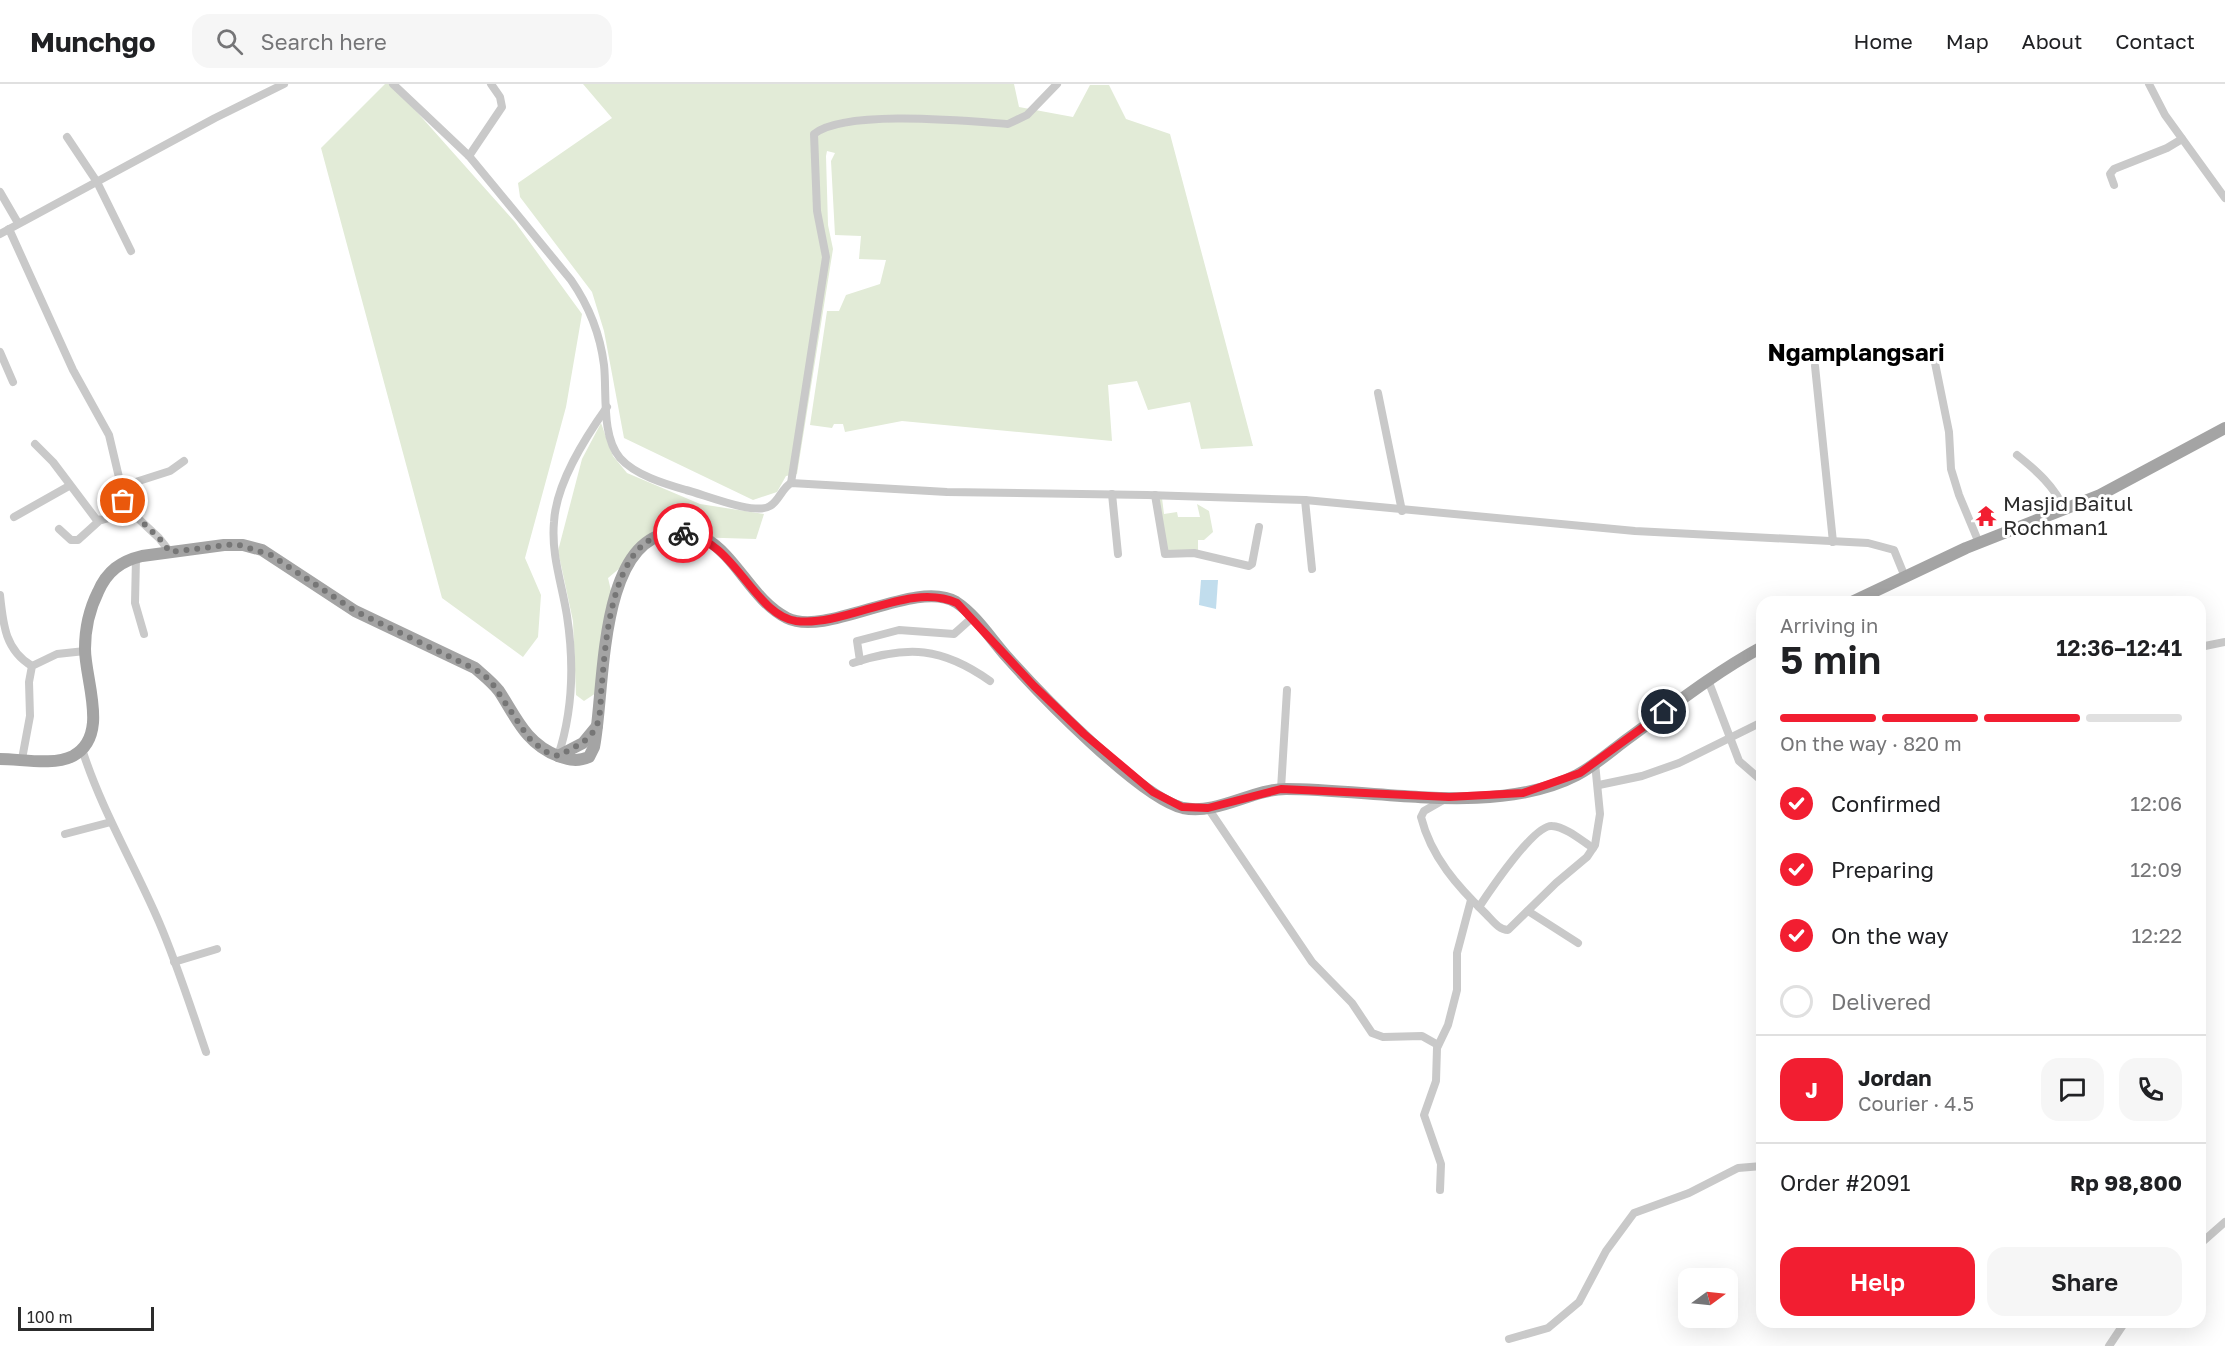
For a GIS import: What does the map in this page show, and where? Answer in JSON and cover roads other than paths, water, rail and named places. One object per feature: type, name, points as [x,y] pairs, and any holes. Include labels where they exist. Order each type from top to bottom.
[{"type":"main road","points":[[1865,596],[1979,543],[2100,495],[2225,428]]},
{"type":"main road","points":[[0,759],[66,759],[82,749],[89,740],[93,717],[85,651],[87,622],[101,585],[115,567],[136,558],[236,544],[271,555],[355,611],[475,669],[495,686],[516,723],[528,737],[544,751],[558,756],[583,743],[597,726],[605,646],[624,569],[641,548],[665,534],[702,537],[714,545],[768,604],[794,621],[842,616],[931,596],[957,603],[973,617],[1047,699],[1119,764],[1153,792],[1175,805],[1192,809],[1208,808],[1281,789],[1449,797],[1523,793],[1573,777],[1708,680],[1756,651]]},
{"type":"street","points":[[0,234],[284,84]]},
{"type":"street","points":[[393,84],[469,156],[585,301],[596,327],[602,354],[614,449],[621,459],[629,466],[666,484],[734,504],[762,509],[772,505],[792,483],[826,257],[817,211],[814,134],[834,126],[880,118],[1008,124],[1027,115],[1057,84]]},
{"type":"street","points":[[469,156],[502,107],[501,97],[491,84]]},
{"type":"street","points":[[2149,84],[2182,139],[2225,198]]},
{"type":"street","points":[[67,137],[97,182],[131,251]]},
{"type":"street","points":[[2114,185],[2110,174],[2114,169],[2167,148],[2182,139]]},
{"type":"street","points":[[0,192],[18,223]]},
{"type":"street","points":[[9,229],[73,370],[109,435],[123,501],[130,512],[159,538],[170,552]]},
{"type":"street","points":[[0,352],[13,382]]},
{"type":"street","points":[[1933,353],[1949,432],[1951,470],[1979,543]]},
{"type":"street","points":[[1815,366],[1833,542]]},
{"type":"street","points":[[1378,393],[1402,511]]},
{"type":"street","points":[[558,756],[566,732],[570,699],[570,658],[567,615],[553,550],[554,519],[568,474],[583,440],[607,407]]},
{"type":"street","points":[[35,444],[53,462],[69,486],[99,520]]},
{"type":"street","points":[[2017,455],[2043,477],[2057,494],[2065,510]]},
{"type":"street","points":[[120,487],[170,471],[184,461]]},
{"type":"street","points":[[792,483],[947,492],[1305,500],[1402,511],[1635,531],[1868,543],[1890,548],[1897,555],[1905,577]]},
{"type":"street","points":[[14,516],[69,486]]},
{"type":"street","points":[[1112,494],[1118,554]]},
{"type":"street","points":[[1155,495],[1165,554],[1194,553],[1249,566],[1252,564],[1259,527]]},
{"type":"street","points":[[1305,500],[1312,569]]},
{"type":"street","points":[[59,529],[71,540],[78,540],[99,520],[130,512]]},
{"type":"street","points":[[136,558],[135,603],[144,634]]},
{"type":"street","points":[[0,595],[8,638],[14,652],[32,666]]},
{"type":"street","points":[[973,617],[954,634],[899,630],[857,641],[856,662],[882,654],[913,651],[931,653],[952,657],[990,681]]},
{"type":"street","points":[[2206,646],[2225,642]]},
{"type":"street","points":[[32,666],[57,654],[85,651]]},
{"type":"street","points":[[22,759],[30,716],[29,682],[32,666]]},
{"type":"street","points":[[1708,680],[1728,739],[1739,761],[1756,776]]},
{"type":"street","points":[[1281,789],[1287,690]]},
{"type":"street","points":[[1599,785],[1642,776],[1679,763],[1756,725]]},
{"type":"street","points":[[82,749],[111,822],[158,920],[206,1052]]},
{"type":"street","points":[[1449,797],[1424,811],[1422,820],[1444,868],[1471,900],[1505,930],[1510,929],[1556,883],[1587,857],[1593,848],[1600,814],[1599,785],[1595,763]]},
{"type":"street","points":[[1208,808],[1312,962],[1352,1003],[1372,1032],[1383,1038],[1422,1036],[1438,1044]]},
{"type":"street","points":[[65,834],[111,822]]},
{"type":"street","points":[[1479,907],[1527,843],[1546,827],[1554,826],[1593,848]]},
{"type":"street","points":[[1440,1190],[1441,1164],[1424,1115],[1436,1081],[1438,1044],[1448,1025],[1456,990],[1457,952],[1471,900]]},
{"type":"street","points":[[1528,911],[1578,943]]},
{"type":"street","points":[[174,962],[217,949]]},
{"type":"street","points":[[1509,1339],[1548,1328],[1579,1302],[1606,1251],[1634,1213],[1689,1192],[1738,1168],[1756,1166]]},
{"type":"street","points":[[2206,1239],[2225,1222]]},
{"type":"street","points":[[2109,1346],[2121,1328]]},
{"type":"water","points":[[1201,580],[1218,580],[1216,609],[1199,605]]},
{"type":"place","name":"Masjid Baitul Rochman1","points":[[1986,516]]},
{"type":"district","name":"Ngamplangsari","points":[[1856,353]]}]
